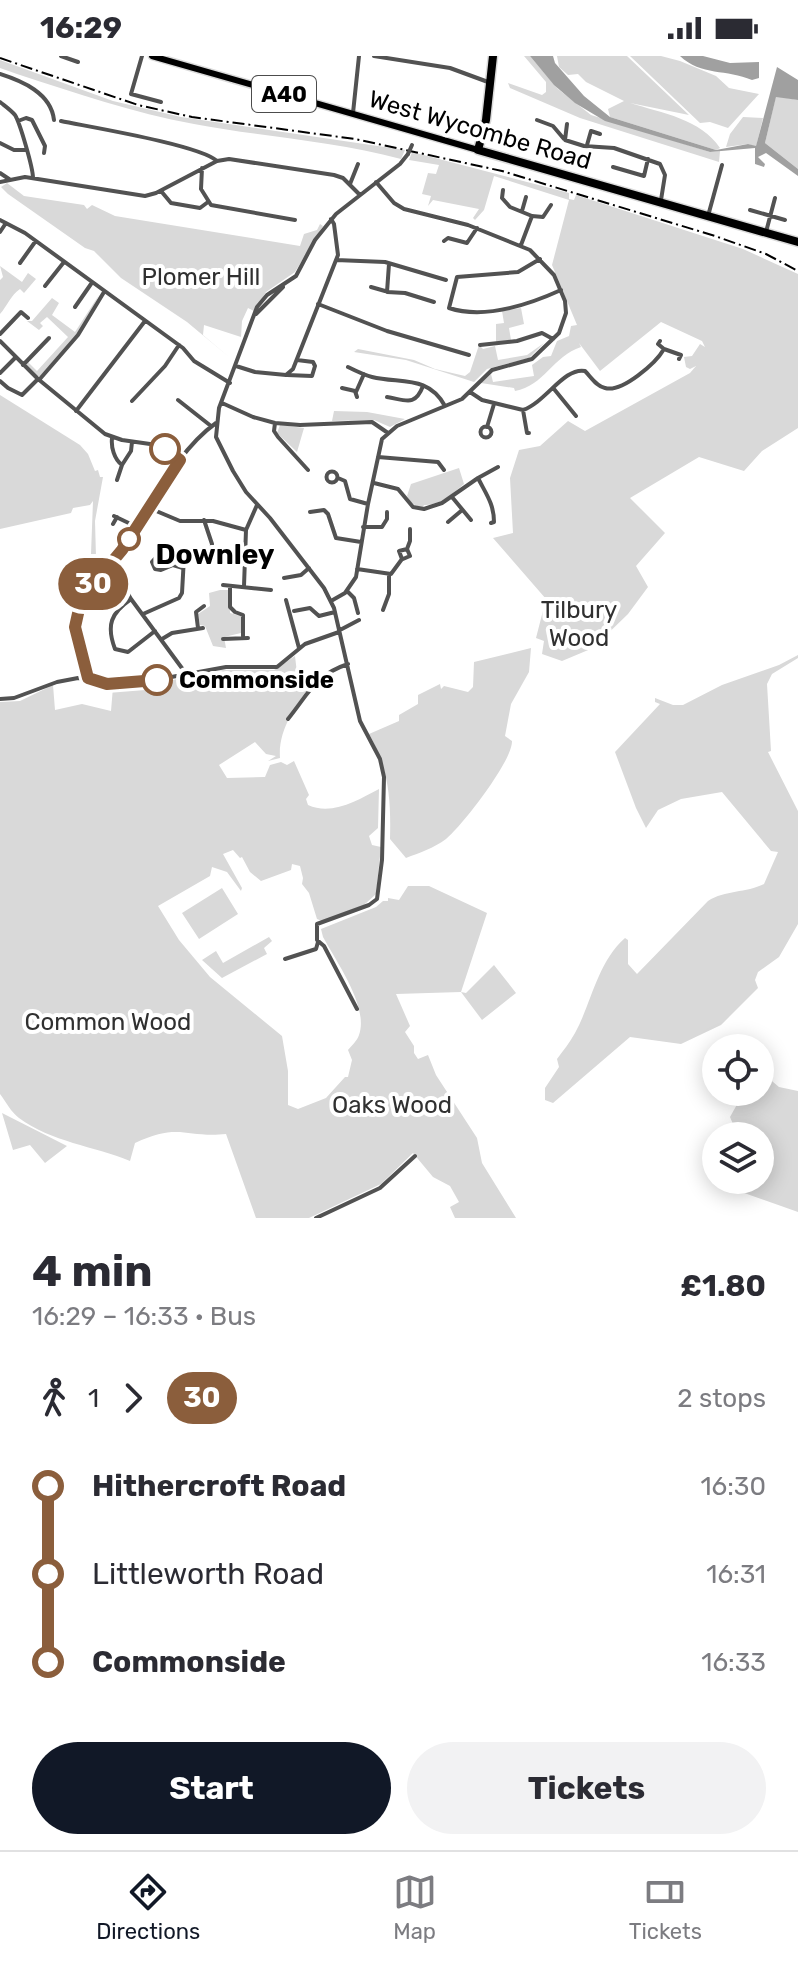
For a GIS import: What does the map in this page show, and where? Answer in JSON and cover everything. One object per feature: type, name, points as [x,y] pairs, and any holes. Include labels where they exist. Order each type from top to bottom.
[{"type":"highway","points":[[478,150],[486,120],[493,56]]},
{"type":"highway","name":"West Wycombe Road","points":[[478,150],[798,242]]},
{"type":"main road","name":"West Wycombe Road","points":[[152,56],[478,150]]},
{"type":"street","points":[[61,56],[78,62]]},
{"type":"street","points":[[142,56],[131,94],[161,102]]},
{"type":"street","points":[[353,115],[357,56]]},
{"type":"street","points":[[374,56],[450,68],[490,83]]},
{"type":"street","points":[[0,74],[34,88],[50,106],[54,120]]},
{"type":"street","points":[[0,102],[18,121],[33,167],[33,178]]},
{"type":"street","points":[[18,121],[26,118],[32,120],[45,146],[44,153]]},
{"type":"street","points":[[537,120],[553,126],[564,139],[614,148],[660,164],[665,175],[661,203]]},
{"type":"street","points":[[61,121],[170,145],[205,154],[217,161]]},
{"type":"street","points":[[564,139],[567,124]]},
{"type":"street","points":[[587,145],[591,131],[600,134]]},
{"type":"street","points":[[285,959],[316,949],[317,924],[376,901],[381,866],[383,774],[380,759],[360,721],[331,601],[233,471],[216,437],[214,426],[254,315],[267,295],[300,271],[310,248],[331,219],[400,164],[417,133]]},
{"type":"street","points":[[0,143],[14,150],[25,150]]},
{"type":"street","points":[[0,182],[33,178],[145,196],[161,191],[217,161],[229,159],[343,178],[360,195]]},
{"type":"street","points":[[613,167],[644,176],[648,159]]},
{"type":"street","points":[[350,184],[358,164]]},
{"type":"street","points":[[708,216],[722,165]]},
{"type":"street","points":[[202,168],[201,189],[208,202],[218,208],[295,220]]},
{"type":"street","points":[[0,173],[9,179]]},
{"type":"street","points":[[331,601],[347,591],[354,582],[381,442],[388,433],[462,399],[488,372],[529,360],[553,339],[566,317],[566,305],[551,271],[521,245],[477,228],[404,209],[394,203],[376,182]]},
{"type":"street","points":[[503,190],[501,202],[532,216],[543,217],[552,203]]},
{"type":"street","points":[[161,191],[171,203],[200,208],[208,202]]},
{"type":"street","points":[[522,211],[526,197]]},
{"type":"street","points":[[766,232],[775,198]]},
{"type":"street","points":[[750,210],[785,220]]},
{"type":"street","points":[[521,245],[532,216]]},
{"type":"street","points":[[286,375],[297,360],[336,260],[339,247],[331,219]]},
{"type":"street","points":[[0,220],[179,345],[194,361],[230,383]]},
{"type":"street","points":[[0,232],[6,223]]},
{"type":"street","points":[[444,241],[448,238],[467,243],[477,228]]},
{"type":"street","points":[[20,263],[35,242]]},
{"type":"street","points":[[540,259],[530,267],[498,276],[457,277],[449,308],[474,312],[499,310],[530,303],[561,290]]},
{"type":"street","points":[[336,260],[389,263],[446,280]]},
{"type":"street","points":[[45,286],[64,262]]},
{"type":"street","points":[[387,292],[389,263]]},
{"type":"street","points":[[75,307],[91,284]]},
{"type":"street","points":[[371,287],[405,293],[430,302]]},
{"type":"street","points":[[0,381],[22,395],[78,335],[104,292]]},
{"type":"street","points":[[318,304],[387,331],[469,355]]},
{"type":"street","points":[[0,334],[21,312],[28,318]]},
{"type":"street","points":[[76,411],[145,321]]},
{"type":"street","points":[[483,346],[517,341],[542,333],[553,339]]},
{"type":"street","points":[[23,365],[49,338]]},
{"type":"street","points":[[0,341],[38,379],[112,438],[157,445],[180,460]]},
{"type":"street","points":[[660,341],[658,344],[664,349],[681,355],[679,359]]},
{"type":"street","points":[[132,401],[165,366],[179,345]]},
{"type":"street","points":[[470,392],[494,404],[523,410],[537,403],[568,373],[579,369],[585,371],[603,391],[621,386],[655,362],[664,349]]},
{"type":"street","points":[[0,373],[16,357]]},
{"type":"street","points":[[236,366],[255,372],[312,376],[313,362],[297,360]]},
{"type":"street","points":[[348,367],[364,374],[406,380],[423,386],[438,395],[446,406]]},
{"type":"street","points":[[342,388],[356,394],[364,374]]},
{"type":"street","points":[[387,397],[417,399],[423,386]]},
{"type":"street","points":[[554,389],[576,416]]},
{"type":"street","points":[[178,400],[214,426]]},
{"type":"street","points":[[221,402],[275,423],[314,425],[372,422],[388,433]]},
{"type":"street","points":[[487,427],[494,404]]},
{"type":"street","points":[[564,412],[570,408]]},
{"type":"street","points":[[523,410],[529,433]]},
{"type":"street","points":[[275,423],[274,431],[278,437],[308,470]]},
{"type":"street","points":[[88,678],[78,644],[76,618],[92,586],[111,565],[191,445],[214,426]]},
{"type":"street","points":[[204,434],[216,437]]},
{"type":"street","points":[[112,438],[116,460],[122,465]]},
{"type":"street","points":[[117,480],[132,442]]},
{"type":"street","points":[[378,457],[438,462],[444,470]]},
{"type":"street","points":[[373,483],[398,489],[411,505],[418,508],[438,505],[499,466]]},
{"type":"street","points":[[338,478],[345,481],[353,477]]},
{"type":"street","points":[[478,478],[492,497],[493,522]]},
{"type":"street","points":[[345,481],[350,499],[368,504]]},
{"type":"street","points":[[451,497],[471,520]]},
{"type":"street","points":[[244,586],[246,530],[257,505]]},
{"type":"street","points":[[149,508],[180,521],[214,521],[246,530]]},
{"type":"street","points":[[310,512],[324,510],[336,538],[361,542]]},
{"type":"street","points":[[448,522],[462,510]]},
{"type":"street","points":[[363,527],[382,527],[387,512]]},
{"type":"street","points":[[113,524],[116,516],[137,527]]},
{"type":"street","points":[[204,520],[212,544],[210,559]]},
{"type":"street","points":[[209,531],[214,521]]},
{"type":"street","points":[[383,610],[389,594],[389,575],[402,559],[399,552],[407,549],[410,529]]},
{"type":"street","points":[[183,568],[173,565],[158,570],[152,562],[163,553],[194,557]]},
{"type":"street","points":[[143,614],[181,596],[184,557]]},
{"type":"street","points":[[95,560],[107,570]]},
{"type":"street","points":[[111,565],[131,599],[187,675]]},
{"type":"street","points":[[287,579],[301,575],[309,568]]},
{"type":"street","points":[[357,569],[389,575]]},
{"type":"street","points":[[223,585],[271,590]]},
{"type":"street","points":[[230,586],[230,607],[235,612],[250,615]]},
{"type":"street","points":[[347,591],[354,598],[358,613]]},
{"type":"street","points":[[131,599],[112,615],[115,649],[128,652],[155,631]]},
{"type":"street","points":[[286,600],[299,648]]},
{"type":"street","points":[[162,639],[172,633],[201,628],[196,612],[204,606]]},
{"type":"street","points":[[294,611],[310,608],[319,616],[335,612]]},
{"type":"street","points":[[223,639],[245,637],[243,615]]},
{"type":"street","points":[[0,699],[23,695],[57,682],[88,678],[107,684],[133,684],[226,667],[277,667],[299,648],[359,620]]},
{"type":"street","points":[[288,719],[321,677],[348,664]]},
{"type":"street","points":[[317,940],[357,1009]]},
{"type":"street","points":[[316,1218],[380,1188],[415,1156]]},
{"type":"green space","points":[[524,56],[530,56],[558,89],[591,115],[710,152],[720,151],[719,162],[580,118],[510,88],[508,83],[542,95],[546,92],[546,82]]},
{"type":"green space","points":[[557,56],[627,56],[689,115],[630,103],[692,124],[720,148],[716,150],[610,117],[608,109],[624,101],[586,82],[578,74],[568,75],[559,67]]},
{"type":"green space","points":[[630,56],[661,56],[680,61],[716,76],[729,88],[759,94],[728,128],[710,122],[700,123]]},
{"type":"green space","points":[[0,60],[113,101],[181,117],[405,150],[401,159],[171,119],[17,74],[0,68]]},
{"type":"green space","points":[[776,96],[798,100],[798,169],[765,143]]},
{"type":"green space","points":[[743,117],[763,118],[756,147],[748,144],[726,147],[730,134]]},
{"type":"green space","name":"Tilbury Wood","points":[[412,152],[569,193],[569,199],[574,200],[576,195],[743,249],[798,274],[798,428],[762,451],[744,471],[699,457],[630,498],[665,533],[636,566],[648,587],[628,614],[593,648],[562,661],[542,654],[544,641],[536,638],[546,599],[493,538],[513,533],[510,478],[519,450],[540,446],[568,421],[585,431],[690,373],[696,366],[686,367],[684,357],[692,356],[700,344],[705,347],[702,341],[661,322],[600,371],[579,343],[581,347],[571,351],[525,388],[515,391],[514,388],[481,383],[491,374],[493,382],[534,376],[532,365],[543,357],[551,356],[557,341],[569,336],[571,326],[577,325],[552,265],[569,200],[494,176],[484,210],[475,220],[473,218],[479,209],[433,200],[428,206],[431,196],[422,194],[428,173],[436,174],[439,165],[409,160]]},
{"type":"green space","name":"Plomer Hill","points":[[7,183],[24,196],[84,205],[87,209],[92,205],[115,216],[300,246],[304,234],[317,230],[320,224],[323,226],[295,272],[266,292],[254,311],[248,308],[242,321],[241,337],[204,325],[203,335],[229,357],[187,322],[121,278],[94,251],[85,248],[8,194],[1,187]]},
{"type":"green space","points":[[0,266],[22,282],[28,273],[36,279],[24,293],[20,289],[17,291],[0,314],[0,280],[3,277]]},
{"type":"green space","points":[[99,295],[82,329],[40,376],[36,376],[26,366],[28,362],[37,371],[68,337],[47,317],[40,323],[43,326],[39,330],[27,321],[32,321],[52,298],[59,303],[52,315],[75,332]]},
{"type":"green space","points":[[521,308],[524,324],[509,328],[511,340],[496,342],[496,324],[504,323],[502,311]]},
{"type":"green space","points":[[544,343],[529,358],[487,369],[474,382],[406,360],[354,352],[358,349],[414,360],[465,376],[470,372],[479,345],[483,349],[495,346],[498,360],[527,355]]},
{"type":"green space","points":[[0,395],[80,445],[88,454],[95,471],[98,470],[100,477],[103,477],[95,521],[96,557],[91,554],[93,501],[90,505],[73,508],[71,513],[0,529]]},
{"type":"green space","points":[[334,411],[367,412],[405,419],[390,427],[374,420],[332,421]]},
{"type":"green space","points":[[280,425],[304,428],[297,452],[277,433]]},
{"type":"green space","points":[[459,468],[464,484],[445,499],[423,507],[414,504],[407,496],[411,484]]},
{"type":"green space","points":[[229,590],[230,613],[241,616],[241,633],[224,637],[226,648],[213,646],[205,626],[200,625],[198,614],[210,606],[209,593]]},
{"type":"green space","points":[[531,648],[529,672],[511,704],[505,736],[512,741],[510,750],[496,777],[446,839],[406,858],[390,839],[387,785],[381,760],[369,734],[399,721],[399,715],[418,704],[418,695],[440,684],[441,689],[444,686],[468,692],[473,687],[474,662]]},
{"type":"green space","points":[[798,655],[798,658],[772,674],[767,684],[771,751],[768,752],[798,811],[798,924],[779,957],[758,972],[755,980],[758,988],[721,1025],[681,1044],[630,1037],[553,1103],[545,1100],[545,1088],[559,1067],[557,1059],[581,1021],[601,971],[625,938],[628,940],[628,964],[637,974],[708,901],[764,884],[778,852],[771,851],[722,792],[681,799],[658,810],[646,828],[615,752],[660,704],[655,702],[655,698],[673,705],[683,705],[722,685]]},
{"type":"green space","points":[[295,656],[297,673],[307,672],[312,683],[285,728],[280,758],[268,761],[276,756],[266,754],[255,742],[219,765],[227,778],[265,777],[270,765],[281,762],[287,765],[294,761],[309,795],[306,799],[308,805],[317,808],[345,805],[379,789],[378,828],[369,836],[372,845],[381,847],[376,894],[364,905],[322,921],[317,919],[309,893],[302,884],[300,866],[292,864],[291,870],[261,881],[233,850],[223,854],[241,891],[227,872],[212,867],[210,876],[158,906],[179,940],[210,977],[282,1036],[288,1071],[288,1105],[298,1109],[326,1098],[348,1077],[352,1060],[348,1050],[358,1037],[361,1024],[356,999],[321,929],[376,907],[388,898],[399,900],[408,886],[429,886],[487,913],[461,992],[396,994],[410,1026],[405,1032],[414,1046],[414,1053],[418,1059],[428,1055],[436,1075],[477,1138],[482,1163],[516,1218],[455,1218],[450,1207],[459,1202],[450,1186],[433,1177],[413,1153],[381,1184],[309,1218],[256,1218],[226,1134],[162,1133],[135,1143],[130,1161],[31,1126],[16,1116],[0,1094],[0,702],[20,701],[53,685],[55,710],[82,704],[111,711],[113,687],[152,684],[223,670],[274,670]]},
{"type":"green space","points":[[222,888],[238,914],[199,939],[182,913]]},
{"type":"green space","points":[[269,937],[272,941],[264,948],[267,954],[222,978],[202,960],[216,951],[223,963]]},
{"type":"green space","points":[[494,965],[516,993],[482,1020],[461,992],[466,993]]},
{"type":"green space","points":[[774,1083],[798,1091],[798,1212],[747,1194],[774,1194],[774,1122],[732,1122],[730,1117],[736,1106],[774,1106]]},
{"type":"green space","points":[[2,1113],[67,1146],[45,1163],[30,1145],[13,1150]]},
{"type":"shaded area","points":[[530,56],[553,56],[555,63],[584,96],[610,117],[716,150],[748,144],[756,146],[777,67],[798,80],[798,100],[776,97],[765,143],[798,169],[798,176],[766,153],[758,157],[765,164],[764,167],[755,164],[755,148],[710,152],[605,121],[575,103],[554,85]]},
{"type":"shaded area","points":[[680,56],[703,56],[730,63],[759,62],[759,78],[752,80],[697,67]]},
{"type":"railway","points":[[0,58],[138,105],[192,117],[355,139],[502,171],[715,236],[766,254],[798,271]]},
{"type":"bus line","name":"30","points":[[157,680],[107,684],[88,678],[75,627],[79,609],[92,586],[111,565],[180,460],[165,449]]},
{"type":"place","name":"Commonside","points":[[157,680]]},
{"type":"district","name":"Downley","points":[[215,554]]},
{"type":"park label","name":"Common Wood","points":[[108,1022]]},
{"type":"park label","name":"Oaks Wood","points":[[392,1105]]}]
